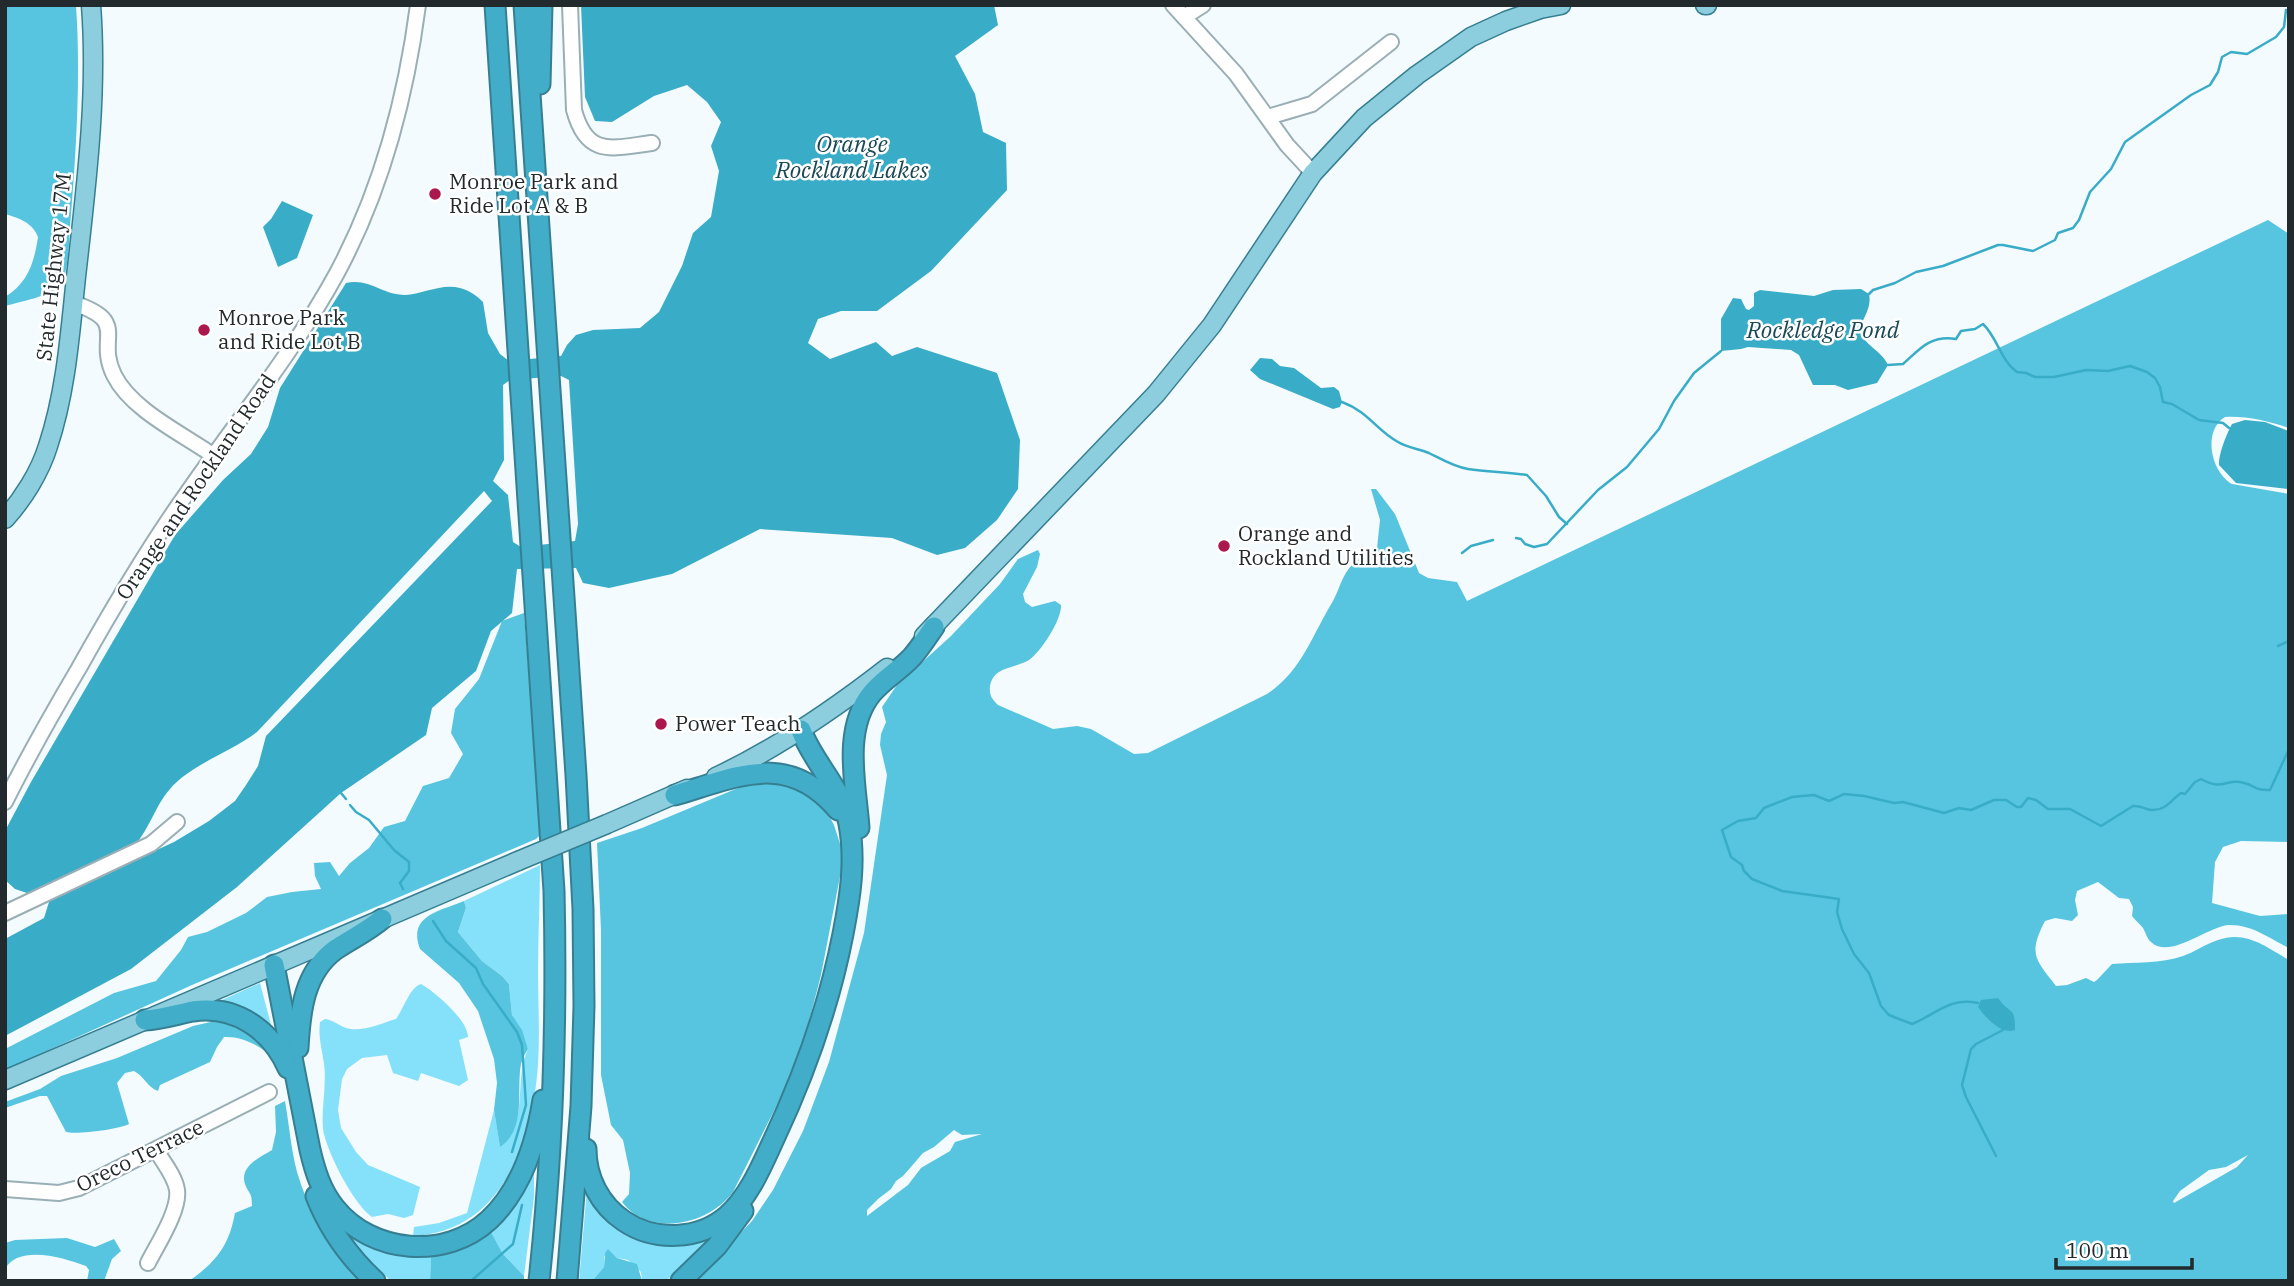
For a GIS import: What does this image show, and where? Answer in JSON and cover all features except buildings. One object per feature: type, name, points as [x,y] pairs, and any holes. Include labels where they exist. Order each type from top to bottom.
[{"type":"highway","points":[[524,5],[581,873],[583,1040],[577,1173],[567,1281]]},
{"type":"highway","points":[[537,194],[542,5]]},
{"type":"highway","points":[[495,11],[553,858],[555,1009],[550,1152],[539,1281]]},
{"type":"highway","points":[[583,1040],[588,1109],[586,1157],[592,1182],[602,1199],[614,1214],[631,1225],[660,1235],[689,1234],[722,1220],[740,1201],[767,1154],[793,1099],[815,1040],[832,982],[853,867],[854,751],[859,715],[873,692],[912,657],[934,627]]},
{"type":"highway","points":[[681,1281],[717,1246],[749,1202],[778,1147],[809,1077],[832,1008],[848,942],[860,860],[855,832],[841,799],[801,730]]},
{"type":"highway","points":[[675,795],[748,774],[786,774],[809,784],[830,801],[855,832]]},
{"type":"highway","points":[[292,1074],[303,1003],[313,975],[331,954],[382,919]]},
{"type":"highway","points":[[271,966],[307,1165],[318,1200],[345,1249],[375,1281]]},
{"type":"highway","points":[[145,1020],[200,1011],[220,1011],[253,1024],[266,1035],[280,1052],[292,1074],[321,1187],[337,1210],[356,1227],[380,1240],[405,1246],[439,1245],[465,1236],[488,1221],[508,1196],[530,1153],[540,1118],[548,1038],[555,1009]]},
{"type":"main road","name":"State Highway 17M","points":[[5,519],[33,480],[48,448],[61,400],[87,178],[93,99],[91,5]]},
{"type":"main road","points":[[5,1080],[675,795],[743,764],[801,730],[890,666],[934,627],[1156,394],[1218,316],[1313,173],[1364,118],[1458,46],[1506,21],[1561,5]]},
{"type":"street","name":"Orange and Rockland Road","points":[[5,803],[119,596],[179,505],[308,323],[336,274],[357,231],[396,119],[418,5]]},
{"type":"street","points":[[570,5],[574,110],[582,132],[596,145],[609,148],[653,143]]},
{"type":"street","points":[[1172,5],[1236,74],[1287,145],[1313,173]]},
{"type":"street","points":[[1184,17],[1203,5]]},
{"type":"street","points":[[1268,117],[1312,104],[1391,43]]},
{"type":"street","points":[[73,303],[99,313],[105,320],[111,368],[128,393],[153,416],[214,456]]},
{"type":"street","points":[[5,913],[151,845],[177,822]]},
{"type":"street","name":"Oreco Terrace","points":[[5,1189],[51,1193],[88,1185],[269,1092]]},
{"type":"street","points":[[148,1263],[169,1220],[177,1195],[174,1181],[156,1150]]},
{"type":"shaded area","points":[[5,5],[76,5],[78,88],[69,248],[63,280],[50,292],[5,306],[5,297],[29,272],[38,237],[29,225],[5,214]]},
{"type":"shaded area","points":[[2268,220],[2289,234],[2289,428],[2242,417],[2225,417],[2213,432],[2212,451],[2219,470],[2232,484],[2289,494],[2289,842],[2241,841],[2223,847],[2215,862],[2212,903],[2260,916],[2289,914],[2289,948],[2252,929],[2236,925],[2219,927],[2178,945],[2159,947],[2150,941],[2132,916],[2133,907],[2129,899],[2119,898],[2098,882],[2077,891],[2075,900],[2078,915],[2072,921],[2055,918],[2045,921],[2035,949],[2039,962],[2056,986],[2086,978],[2094,982],[2112,964],[2175,959],[2228,937],[2255,941],[2289,960],[2289,1281],[694,1281],[752,1221],[773,1190],[803,1131],[829,1062],[864,933],[887,775],[880,745],[886,722],[882,707],[897,685],[951,636],[1000,584],[1018,559],[1038,550],[1040,554],[1037,567],[1023,594],[1025,602],[1032,607],[1055,601],[1061,605],[1060,611],[1050,635],[1034,656],[1000,671],[992,680],[990,692],[993,699],[998,705],[1053,729],[1077,726],[1091,729],[1134,754],[1148,753],[1267,694],[1289,675],[1305,652],[1350,567],[1377,548],[1380,520],[1371,489],[1376,489],[1395,514],[1419,573],[1428,578],[1457,582],[1467,601]],"holes":[[[954,1130],[962,1135],[982,1134],[955,1142],[950,1151],[921,1168],[908,1185],[867,1216],[867,1210],[891,1189],[923,1153]],[[2248,1155],[2237,1167],[2174,1203],[2180,1191],[2209,1170],[2226,1167]]]},
{"type":"shaded area","points":[[524,613],[541,834],[536,839],[192,985],[5,1070],[5,1049],[114,993],[156,981],[188,937],[207,932],[246,913],[267,897],[321,889],[315,876],[314,863],[330,862],[339,876],[369,848],[384,827],[405,821],[423,786],[449,778],[463,754],[451,733],[455,709],[479,679],[502,621]]},
{"type":"shaded area","points":[[750,783],[785,783],[810,794],[827,812],[834,825],[841,847],[842,866],[821,975],[806,1033],[781,1097],[733,1192],[709,1213],[694,1219],[679,1223],[647,1220],[622,1202],[629,1194],[630,1173],[623,1140],[611,1125],[601,1075],[601,930],[597,843],[642,828]]},
{"type":"shaded area","points":[[540,865],[538,1064],[529,1122],[520,1151],[491,1200],[470,1218],[444,1231],[413,1236],[414,1227],[439,1223],[467,1213],[494,1110],[500,1146],[515,1125],[528,1049],[512,1015],[509,984],[482,961],[458,932],[466,908],[464,901]]},
{"type":"shaded area","points":[[464,901],[466,908],[458,932],[482,961],[509,984],[512,1015],[522,1030],[528,1049],[521,1064],[517,1120],[514,1130],[500,1147],[494,1110],[497,1083],[494,1059],[478,1011],[459,983],[420,949],[417,938],[418,929],[428,916]]},
{"type":"shaded area","points":[[260,983],[274,1036],[213,1004]]},
{"type":"shaded area","points":[[421,984],[450,1007],[467,1030],[468,1037],[459,1040],[468,1080],[459,1086],[421,1073],[418,1081],[393,1073],[387,1055],[362,1058],[347,1069],[342,1079],[338,1110],[341,1128],[368,1165],[420,1187],[413,1215],[404,1218],[388,1214],[372,1217],[349,1190],[325,1139],[325,1072],[320,1022],[331,1020],[346,1028],[358,1029],[396,1019],[410,993]]},
{"type":"shaded area","points":[[215,1021],[231,1024],[254,1034],[268,1053],[248,1041],[224,1037],[210,1062],[160,1085],[158,1091],[134,1071],[125,1073],[117,1083],[129,1124],[98,1131],[66,1132],[47,1096],[5,1108],[5,1102],[40,1089],[61,1076],[117,1058],[193,1026]]},
{"type":"shaded area","points":[[285,1101],[295,1163],[308,1202],[331,1243],[360,1281],[189,1281],[220,1252],[229,1235],[235,1213],[252,1206],[251,1195],[245,1184],[245,1172],[252,1163],[272,1150],[276,1132],[275,1106]]},
{"type":"shaded area","points":[[534,1167],[534,1197],[524,1276],[503,1254],[491,1232],[512,1208]]},
{"type":"shaded area","points":[[587,1189],[656,1243],[692,1244],[712,1237],[666,1281],[642,1281],[641,1272],[628,1260],[617,1258],[608,1250],[604,1257],[604,1267],[592,1281],[579,1281]]},
{"type":"shaded area","points":[[341,1227],[361,1241],[383,1251],[407,1256],[431,1256],[430,1281],[391,1281],[355,1246]]},
{"type":"shaded area","points":[[491,1232],[503,1254],[524,1276],[524,1281],[430,1281],[431,1256],[460,1247]]},
{"type":"shaded area","points":[[67,1238],[95,1247],[114,1239],[121,1251],[112,1259],[104,1281],[87,1281],[89,1270],[86,1266],[43,1255],[20,1257],[5,1269],[5,1243],[15,1240]]},
{"type":"shaded area","points":[[608,1249],[617,1258],[637,1264],[642,1281],[592,1281],[604,1267]]},
{"type":"water","name":"Orange Rockland Lakes","points":[[581,5],[994,5],[998,25],[955,56],[975,94],[983,132],[1006,143],[1007,190],[931,271],[877,311],[841,311],[818,319],[808,343],[830,359],[876,342],[892,356],[917,347],[997,373],[1020,440],[1018,489],[997,520],[965,548],[937,555],[892,538],[760,529],[672,574],[609,588],[583,583],[576,568],[517,569],[512,613],[491,631],[476,671],[432,708],[426,735],[341,793],[237,887],[131,969],[5,1036],[5,939],[44,918],[49,902],[55,897],[174,842],[235,801],[258,766],[266,736],[492,501],[484,491],[257,732],[178,780],[164,796],[131,849],[30,894],[15,889],[5,880],[6,829],[31,782],[175,535],[223,480],[251,454],[268,427],[280,388],[346,283],[362,283],[405,295],[446,287],[467,290],[483,302],[488,333],[500,354],[509,361],[561,356],[576,335],[593,330],[640,328],[659,312],[682,266],[693,233],[711,217],[719,171],[711,146],[721,122],[707,102],[687,85],[654,96],[612,122],[595,121],[585,97]],"holes":[[[561,376],[569,380],[578,524],[575,541],[521,547],[513,542],[508,495],[493,481],[504,460],[503,385],[510,380]]]},
{"type":"water","points":[[282,201],[313,215],[297,258],[278,267],[263,227]]},
{"type":"water","name":"Rockledge Pond","points":[[1861,289],[1869,294],[1870,299],[1859,330],[1888,365],[1877,383],[1848,390],[1835,385],[1813,385],[1799,355],[1791,350],[1748,347],[1721,351],[1721,319],[1733,298],[1741,299],[1749,310],[1754,306],[1754,293],[1760,290],[1814,296],[1833,290]]},
{"type":"water","points":[[1260,358],[1272,359],[1280,366],[1294,368],[1321,388],[1334,387],[1339,391],[1342,402],[1340,407],[1333,409],[1260,379],[1250,370]]},
{"type":"water","points":[[2245,420],[2265,422],[2289,431],[2289,489],[2236,483],[2219,465],[2221,450],[2232,424]]},
{"type":"water","points":[[1998,998],[2013,1014],[2015,1030],[1999,1028],[1978,1007],[1981,1000]]},
{"type":"waterway","points":[[1869,294],[1916,272],[1943,266],[1998,245],[2033,251],[2055,240],[2058,233],[2073,228],[2090,192],[2111,169],[2125,142],[2191,95],[2210,85],[2218,72],[2222,57],[2231,52],[2247,54],[2276,37],[2284,27],[2286,10]]},
{"type":"waterway","points":[[1888,365],[1903,364],[1932,341],[1956,339],[1961,331],[1975,329],[1983,324],[2007,362],[2017,372],[2035,377],[2054,377],[2086,370],[2108,371],[2130,366],[2155,378],[2163,402],[2172,404],[2199,420],[2223,423],[2229,428]]},
{"type":"waterway","points":[[1516,538],[1534,547],[1547,544],[1598,490],[1627,467],[1659,429],[1674,401],[1694,373],[1721,351]]},
{"type":"waterway","points":[[1342,402],[1359,411],[1398,442],[1453,465],[1527,475],[1567,524]]},
{"type":"waterway","points":[[1462,553],[1471,546],[1493,540]]},
{"type":"waterway","points":[[2278,646],[2289,641]]},
{"type":"waterway","points":[[1978,1003],[1951,1004],[1912,1024],[1889,1015],[1881,1006],[1869,973],[1854,954],[1842,929],[1837,912],[1839,899],[1782,891],[1752,879],[1742,865],[1731,857],[1722,830],[1738,821],[1756,818],[1764,808],[1792,797],[1814,795],[1829,801],[1844,794],[1894,803],[1903,802],[1944,813],[1959,808],[1971,810],[1994,800],[2006,800],[2021,807],[2028,798],[2036,800],[2048,809],[2070,809],[2101,826],[2133,806],[2161,809],[2181,793],[2185,794],[2201,779],[2215,784],[2238,782],[2257,789],[2270,790],[2289,749]]},
{"type":"waterway","points":[[341,793],[346,799]]},
{"type":"waterway","points":[[350,805],[369,820],[394,850],[409,862],[409,871],[400,883],[403,889]]},
{"type":"waterway","points":[[433,921],[446,941],[476,968],[483,984],[517,1032],[522,1045],[526,1105],[512,1152]]},
{"type":"waterway","points":[[1996,1156],[1962,1085],[1971,1049],[2003,1030]]},
{"type":"waterway","points":[[471,1281],[513,1244],[522,1205]]},
{"type":"place","name":"Monroe Park and Ride Lot A & B","points":[[435,194]]},
{"type":"place","name":"Monroe Park and Ride Lot B","points":[[204,330]]},
{"type":"place","name":"Orange and Rockland Utilities","points":[[1224,546]]},
{"type":"place","name":"Power Teach","points":[[661,724]]}]
